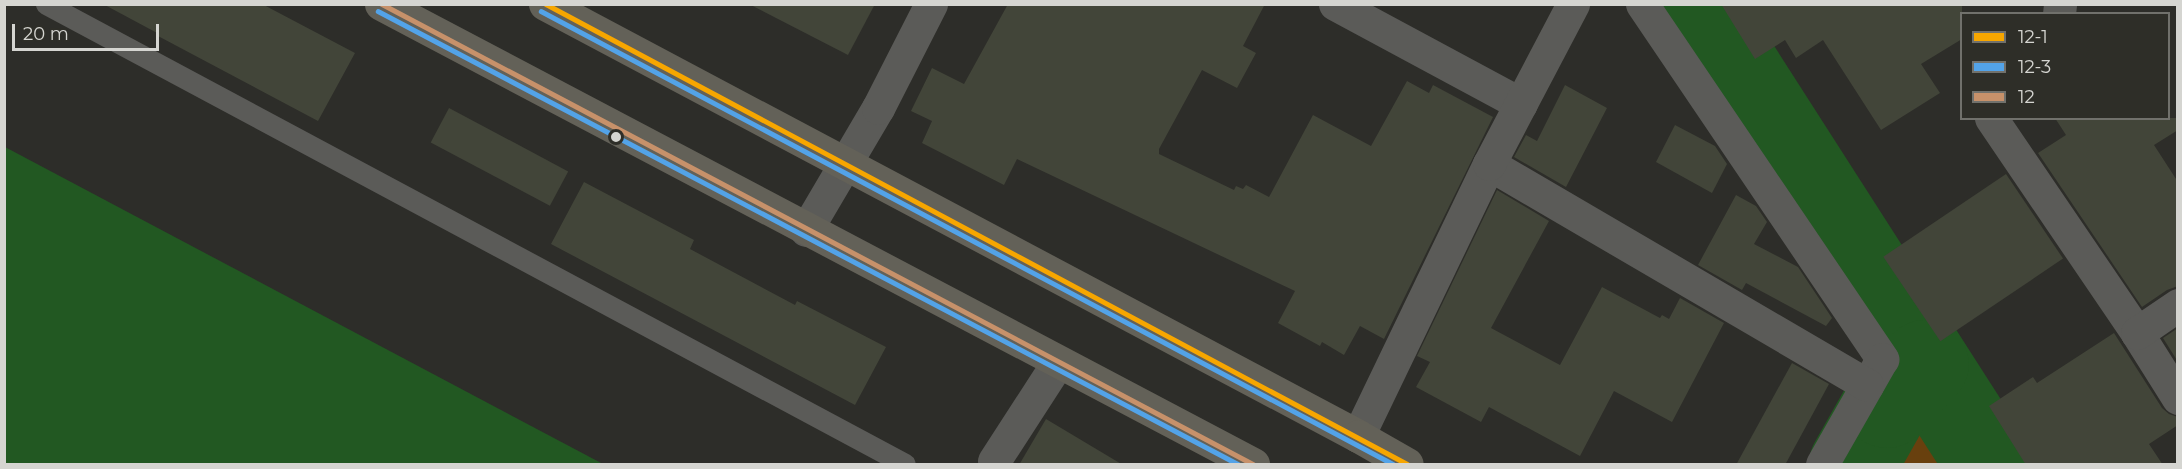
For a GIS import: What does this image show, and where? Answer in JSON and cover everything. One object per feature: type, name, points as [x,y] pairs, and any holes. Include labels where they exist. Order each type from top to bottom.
[{"type":"main road","points":[[381,4],[1253,465]]},
{"type":"main road","points":[[544,4],[1358,436],[1407,465]]},
{"type":"street","points":[[806,230],[878,108],[931,4]]},
{"type":"street","points":[[1335,4],[1521,104]]},
{"type":"street","points":[[1358,436],[1489,164],[1573,4]]},
{"type":"street","points":[[1642,4],[1882,360],[1822,465]]},
{"type":"street","points":[[1992,120],[2137,333],[2178,398]]},
{"type":"street","points":[[1489,164],[1867,385]]},
{"type":"street","points":[[2137,333],[2178,305]]},
{"type":"street","points":[[994,461],[1058,362]]},
{"type":"lane","points":[[46,4],[905,465]]},
{"type":"shaded area","points":[[5,147],[603,464],[5,464]]},
{"type":"shaded area","points":[[1925,416],[1957,464],[1880,464],[1902,424]]},
{"type":"building","points":[[103,4],[262,4],[355,53],[318,121],[158,36],[159,34]]},
{"type":"building","points":[[749,4],[875,4],[848,55]]},
{"type":"building","points":[[1008,4],[1265,4],[1243,46],[1256,53],[1237,88],[1202,70],[1159,149],[1159,154],[1234,190],[1236,186],[1243,189],[1246,185],[1269,197],[1313,115],[1371,146],[1407,81],[1429,93],[1433,85],[1493,117],[1384,339],[1360,326],[1344,355],[1322,342],[1320,346],[1278,323],[1295,291],[1017,159],[1004,185],[922,143],[932,121],[911,111],[932,68],[964,84]]},
{"type":"building","points":[[1721,4],[1962,4],[1960,40],[1921,64],[1940,93],[1881,130],[1823,40],[1796,58],[1785,40],[1755,59]]},
{"type":"building","points":[[1565,85],[1607,108],[1566,187],[1514,157],[1526,135],[1537,141]]},
{"type":"building","points":[[449,108],[568,171],[550,206],[431,142]]},
{"type":"building","points":[[2170,118],[2178,118],[2178,130],[2154,145],[2178,182],[2178,286],[2167,290],[2142,307],[2038,153],[2066,135],[2056,120],[2170,120]]},
{"type":"building","points":[[1675,125],[1715,146],[1727,164],[1712,193],[1656,162]]},
{"type":"building","points":[[2006,174],[2063,259],[1940,341],[1883,257]]},
{"type":"building","points":[[584,182],[694,240],[690,249],[795,305],[797,301],[886,347],[855,405],[551,244]]},
{"type":"building","points":[[1497,190],[1549,221],[1491,328],[1560,365],[1602,287],[1660,318],[1662,315],[1669,319],[1680,298],[1724,323],[1672,422],[1614,391],[1580,456],[1489,407],[1481,422],[1416,387],[1430,362],[1417,356]]},
{"type":"building","points":[[1736,195],[1756,206],[1767,222],[1754,244],[1798,267],[1832,318],[1826,326],[1746,283],[1742,290],[1698,265]]},
{"type":"building","points":[[2178,328],[2178,362],[2163,338]]},
{"type":"building","points":[[2114,333],[2162,408],[2178,417],[2178,425],[2149,444],[2163,465],[2026,465],[1989,406],[2033,377],[2037,383]]},
{"type":"building","points":[[1792,363],[1829,384],[1785,465],[1736,465]]},
{"type":"building","points":[[1046,419],[1123,465],[1019,465]]},
{"type":"waterway","points":[[1695,4],[1990,464]]},
{"type":"waterway","points":[[1853,464],[1887,404],[1925,364]]},
{"type":"transit line","name":"12","points":[[382,4],[1253,464]]},
{"type":"transit line","name":"12-1","points":[[546,4],[1407,464]]},
{"type":"transit line","name":"12-3","points":[[378,11],[1238,464]]},
{"type":"transit line","name":"12-3","points":[[541,11],[1393,464]]}]
